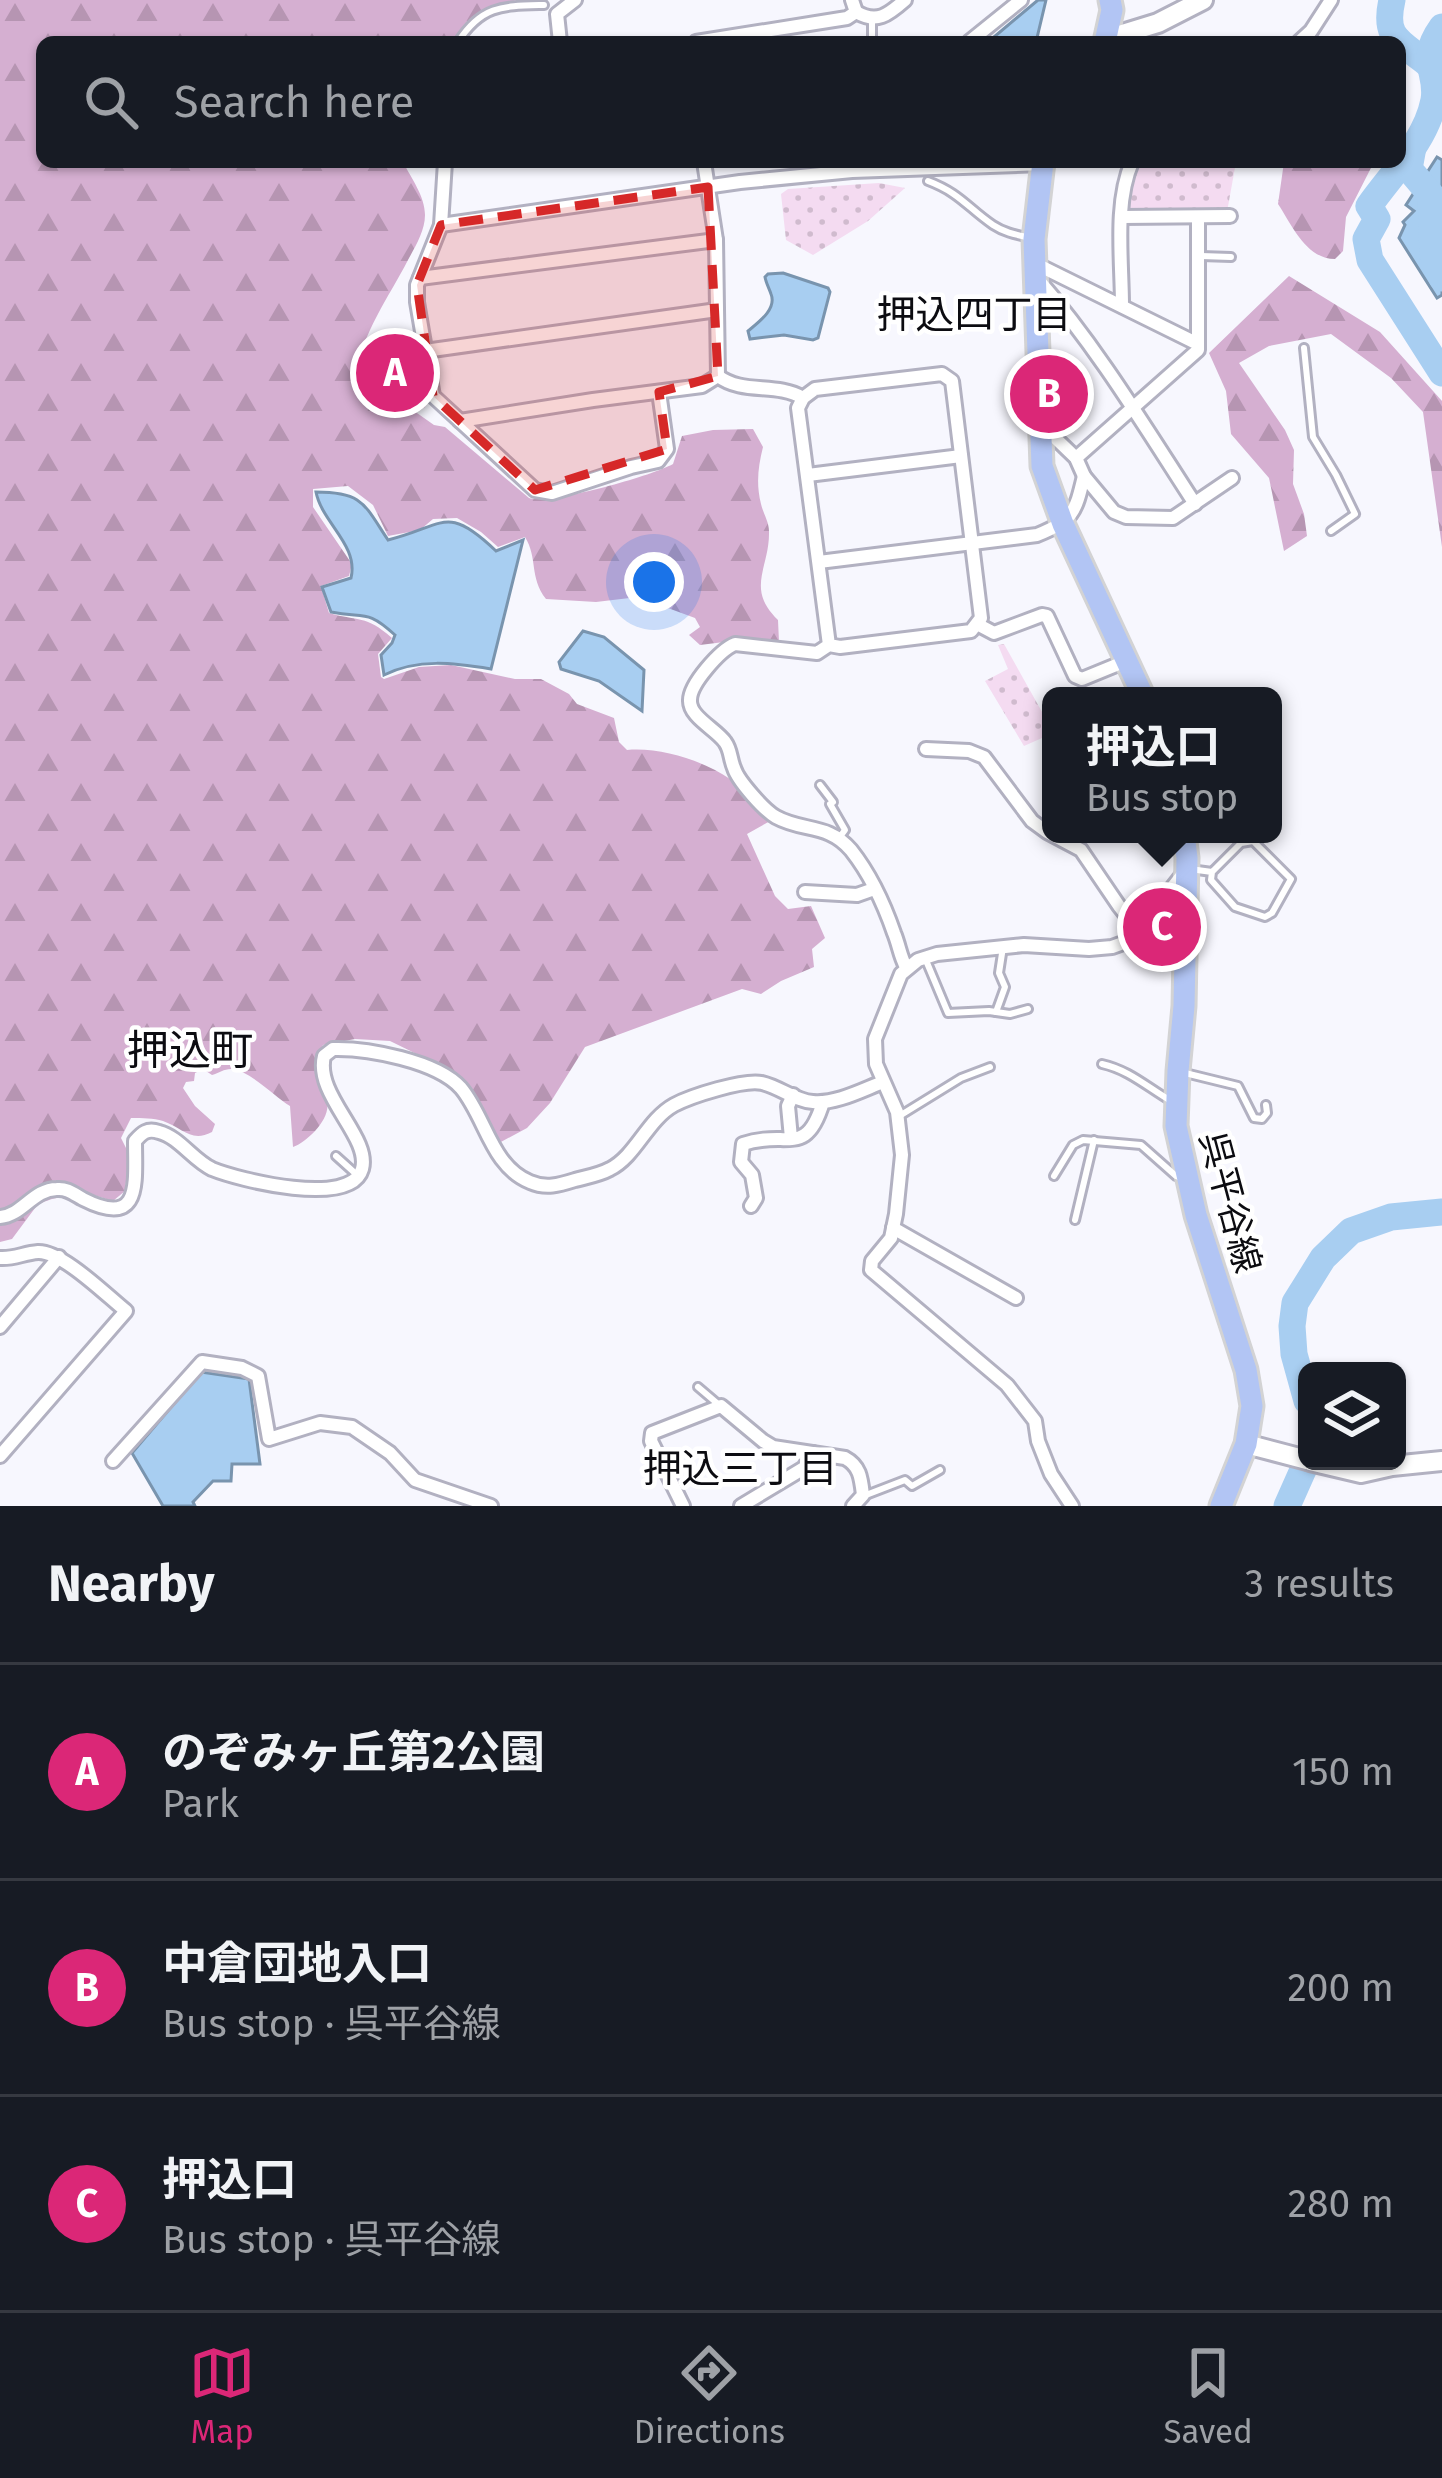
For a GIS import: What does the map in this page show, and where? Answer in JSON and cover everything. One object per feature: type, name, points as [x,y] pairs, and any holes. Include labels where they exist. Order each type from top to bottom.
[{"type":"main road","points":[[1107,36],[1110,0]]},
{"type":"main road","points":[[1041,168],[1034,239],[1042,466],[1063,524],[1139,687]]},
{"type":"main road","name":"呉平谷線","points":[[1185,843],[1184,1006],[1176,1126],[1187,1180],[1246,1370],[1252,1406],[1254,1446],[1221,1506]]},
{"type":"street","points":[[559,36],[557,14],[575,0]]},
{"type":"street","points":[[734,36],[847,18],[854,6],[872,20],[905,0]]},
{"type":"street","points":[[977,36],[1021,0]]},
{"type":"street","points":[[1137,36],[1203,0]]},
{"type":"street","points":[[1306,36],[1331,0]]},
{"type":"street","points":[[446,168],[441,225],[417,285],[433,396],[535,490],[552,494],[658,461],[667,449],[659,392]]},
{"type":"street","points":[[705,168],[716,240],[718,376]]},
{"type":"street","points":[[441,225],[875,168]]},
{"type":"street","points":[[1122,306],[1123,188],[1130,168]]},
{"type":"street","points":[[1122,218],[1229,216]]},
{"type":"street","points":[[1076,458],[1198,350],[1198,217]]},
{"type":"street","points":[[420,278],[716,240]]},
{"type":"street","points":[[1035,270],[1198,344]]},
{"type":"street","points":[[1035,270],[1195,504]]},
{"type":"street","points":[[425,351],[717,310]]},
{"type":"street","points":[[829,646],[798,407],[815,389],[942,374],[952,381],[981,619],[971,632],[829,646],[817,653],[735,644],[723,649],[689,700],[691,709],[725,741],[734,769],[753,795],[776,817],[839,838],[865,869],[907,968]]},
{"type":"street","points":[[460,421],[702,386],[718,376]]},
{"type":"street","points":[[718,376],[732,386],[790,390],[803,398]]},
{"type":"street","points":[[1039,427],[1076,458],[1084,476],[1114,512],[1126,518],[1173,518],[1232,478]]},
{"type":"street","points":[[808,475],[961,456]]},
{"type":"street","points":[[819,562],[1036,535],[1063,524],[1071,515],[1084,476]]},
{"type":"street","points":[[977,624],[994,634],[1047,616],[1075,676],[1082,679],[1126,661]]},
{"type":"street","points":[[926,749],[969,751],[984,757],[1042,828]]},
{"type":"street","points":[[1068,843],[1081,850],[1142,935]]},
{"type":"street","points":[[1072,1506],[1051,1474],[1037,1441],[1035,1421],[1018,1398],[871,1270],[872,1261],[891,1238],[902,1155],[898,1117],[876,1064],[875,1039],[894,989],[907,968],[925,958],[1024,945],[1089,950],[1112,946],[1151,929],[1161,902],[1187,869]]},
{"type":"street","points":[[805,892],[857,895],[874,889]]},
{"type":"street","points":[[0,1217],[15,1213],[46,1190],[62,1188],[108,1209],[126,1206],[133,1197],[135,1141],[148,1130],[164,1133],[210,1168],[264,1185],[321,1189],[352,1182],[363,1166],[360,1149],[323,1076],[324,1056],[333,1049],[388,1053],[448,1078],[461,1088],[501,1160],[526,1181],[544,1187],[611,1169],[660,1116],[694,1097],[758,1081],[809,1102],[823,1102],[883,1082]]},
{"type":"street","points":[[790,1138],[788,1106],[793,1095]]},
{"type":"street","points":[[751,1206],[755,1184],[741,1162],[743,1144],[806,1136],[823,1102]]},
{"type":"street","points":[[893,1228],[1016,1298]]},
{"type":"street","points":[[0,1258],[43,1251],[59,1257],[126,1311],[0,1456]]},
{"type":"street","points":[[0,1327],[59,1257]]},
{"type":"street","points":[[113,1460],[202,1362],[258,1376],[269,1439],[320,1423],[352,1426],[390,1453],[415,1480],[491,1506]]},
{"type":"street","points":[[683,1506],[651,1441],[652,1433],[721,1406],[773,1447],[852,1462],[858,1467],[858,1500]]},
{"type":"street","points":[[1254,1446],[1298,1458]]},
{"type":"street","points":[[741,1506],[804,1468],[813,1453]]},
{"type":"street","points":[[1406,1465],[1442,1461]]},
{"type":"street","points":[[1341,1470],[1374,1470]]},
{"type":"lane","points":[[462,36],[475,19],[494,9],[544,5]]},
{"type":"lane","points":[[872,20],[872,36]]},
{"type":"lane","points":[[928,181],[960,196],[995,227],[1034,239]]},
{"type":"lane","points":[[1198,256],[1231,256]]},
{"type":"lane","points":[[1304,348],[1313,437],[1355,514],[1331,531]]},
{"type":"lane","points":[[820,784],[845,830],[839,838]]},
{"type":"lane","points":[[1241,843],[1212,872],[1211,880],[1235,907],[1265,917],[1273,913],[1292,879],[1255,843]]},
{"type":"lane","points":[[1187,869],[1212,872]]},
{"type":"lane","points":[[996,1012],[1005,987],[999,973],[1004,947]]},
{"type":"lane","points":[[925,958],[948,1013],[1010,1014],[1028,1009]]},
{"type":"lane","points":[[1102,1064],[1121,1068],[1177,1105]]},
{"type":"lane","points":[[898,1117],[961,1078],[990,1067]]},
{"type":"lane","points":[[1178,1071],[1238,1086],[1254,1118],[1262,1120],[1268,1113],[1266,1105]]},
{"type":"lane","points":[[1054,1176],[1073,1145],[1094,1140],[1141,1145],[1187,1180]]},
{"type":"lane","points":[[1076,1220],[1094,1140]]},
{"type":"lane","points":[[336,1156],[358,1176]]},
{"type":"lane","points":[[698,1387],[721,1406]]},
{"type":"lane","points":[[858,1500],[905,1480],[912,1486],[940,1470]]},
{"type":"highlighted area","points":[[708,187],[718,376],[659,392],[667,449],[535,490],[433,396],[417,285],[441,225]]},
{"type":"shaded area","points":[[1139,168],[1235,168],[1227,212],[1128,213]]},
{"type":"shaded area","points":[[879,183],[905,188],[868,221],[813,255],[786,240],[781,194],[788,189]]},
{"type":"shaded area","points":[[415,339],[425,408],[372,384],[371,379],[382,344]]},
{"type":"shaded area","points":[[1004,644],[1042,712],[1042,738],[1024,746],[985,681],[1008,669],[998,645]]},
{"type":"green space","points":[[0,0],[519,0],[480,12],[457,36],[36,36],[36,168],[406,168],[423,201],[423,227],[370,330],[356,375],[373,395],[397,399],[434,425],[445,427],[529,498],[578,493],[661,469],[673,464],[682,436],[753,429],[763,447],[758,489],[769,531],[761,588],[768,609],[778,620],[779,642],[748,639],[700,645],[689,635],[700,627],[695,618],[638,597],[596,602],[546,599],[525,537],[498,547],[457,518],[433,519],[420,530],[388,536],[373,505],[348,486],[313,489],[313,507],[352,564],[349,576],[321,586],[329,613],[368,622],[392,638],[378,654],[384,679],[419,667],[451,665],[515,679],[541,679],[569,694],[577,704],[614,718],[619,742],[627,750],[680,756],[736,783],[772,820],[747,834],[775,896],[788,909],[811,906],[825,938],[812,949],[814,967],[761,994],[742,989],[585,1047],[550,1103],[527,1128],[499,1143],[467,1085],[390,1041],[355,1039],[323,1045],[316,1074],[327,1102],[325,1116],[311,1135],[293,1147],[290,1106],[238,1070],[212,1075],[203,1069],[183,1088],[215,1124],[212,1132],[193,1135],[163,1121],[131,1118],[121,1138],[129,1154],[125,1191],[113,1201],[84,1192],[38,1204],[12,1239],[0,1242]]},
{"type":"green space","points":[[1283,168],[1371,168],[1346,217],[1343,251],[1335,259],[1308,247],[1278,204]]},
{"type":"green space","points":[[1289,276],[1380,332],[1442,401],[1442,547],[1423,412],[1391,378],[1331,334],[1269,346],[1239,363],[1294,450],[1293,484],[1307,536],[1284,551],[1269,478],[1231,434],[1226,391],[1209,353]]},
{"type":"water","points":[[1038,0],[1046,0],[1037,36],[995,36]]},
{"type":"water","points":[[1437,157],[1442,160],[1442,295],[1437,298],[1399,238],[1403,222],[1414,211],[1406,205]]},
{"type":"water","points":[[783,273],[828,288],[818,338],[750,339],[748,331],[771,305],[765,277]]},
{"type":"water","points":[[316,492],[344,494],[361,502],[388,540],[445,522],[466,527],[496,551],[523,540],[491,669],[423,664],[384,675],[381,655],[395,635],[371,618],[331,612],[322,587],[351,578],[352,566]]},
{"type":"water","points":[[583,631],[604,637],[644,670],[642,711],[599,681],[561,669],[559,662]]},
{"type":"water","points":[[201,1372],[249,1379],[260,1464],[232,1464],[231,1481],[213,1481],[193,1502],[195,1506],[163,1506],[132,1453]]},
{"type":"waterway","points":[[1392,0],[1390,23],[1395,36]]},
{"type":"waterway","points":[[1406,156],[1430,115],[1435,90],[1431,49],[1442,27]]},
{"type":"waterway","points":[[1406,47],[1428,64]]},
{"type":"waterway","points":[[1413,147],[1409,169],[1431,195],[1433,256],[1442,278]]},
{"type":"waterway","points":[[1397,168],[1369,206],[1377,219],[1366,239],[1370,260],[1442,373]]},
{"type":"waterway","points":[[1298,1368],[1292,1326],[1295,1303],[1323,1258],[1351,1231],[1391,1217],[1442,1212]]},
{"type":"waterway","points":[[1287,1506],[1303,1470]]},
{"type":"place","name":"のぞみヶ丘第2公園","points":[[395,373]]},
{"type":"place","name":"中倉団地入口","points":[[1049,394]]},
{"type":"place","name":"押込口","points":[[1162,927]]},
{"type":"district","name":"押込四丁目","points":[[974,314]]},
{"type":"district","name":"押込町","points":[[190,1050]]},
{"type":"district","name":"押込三丁目","points":[[740,1468]]}]
